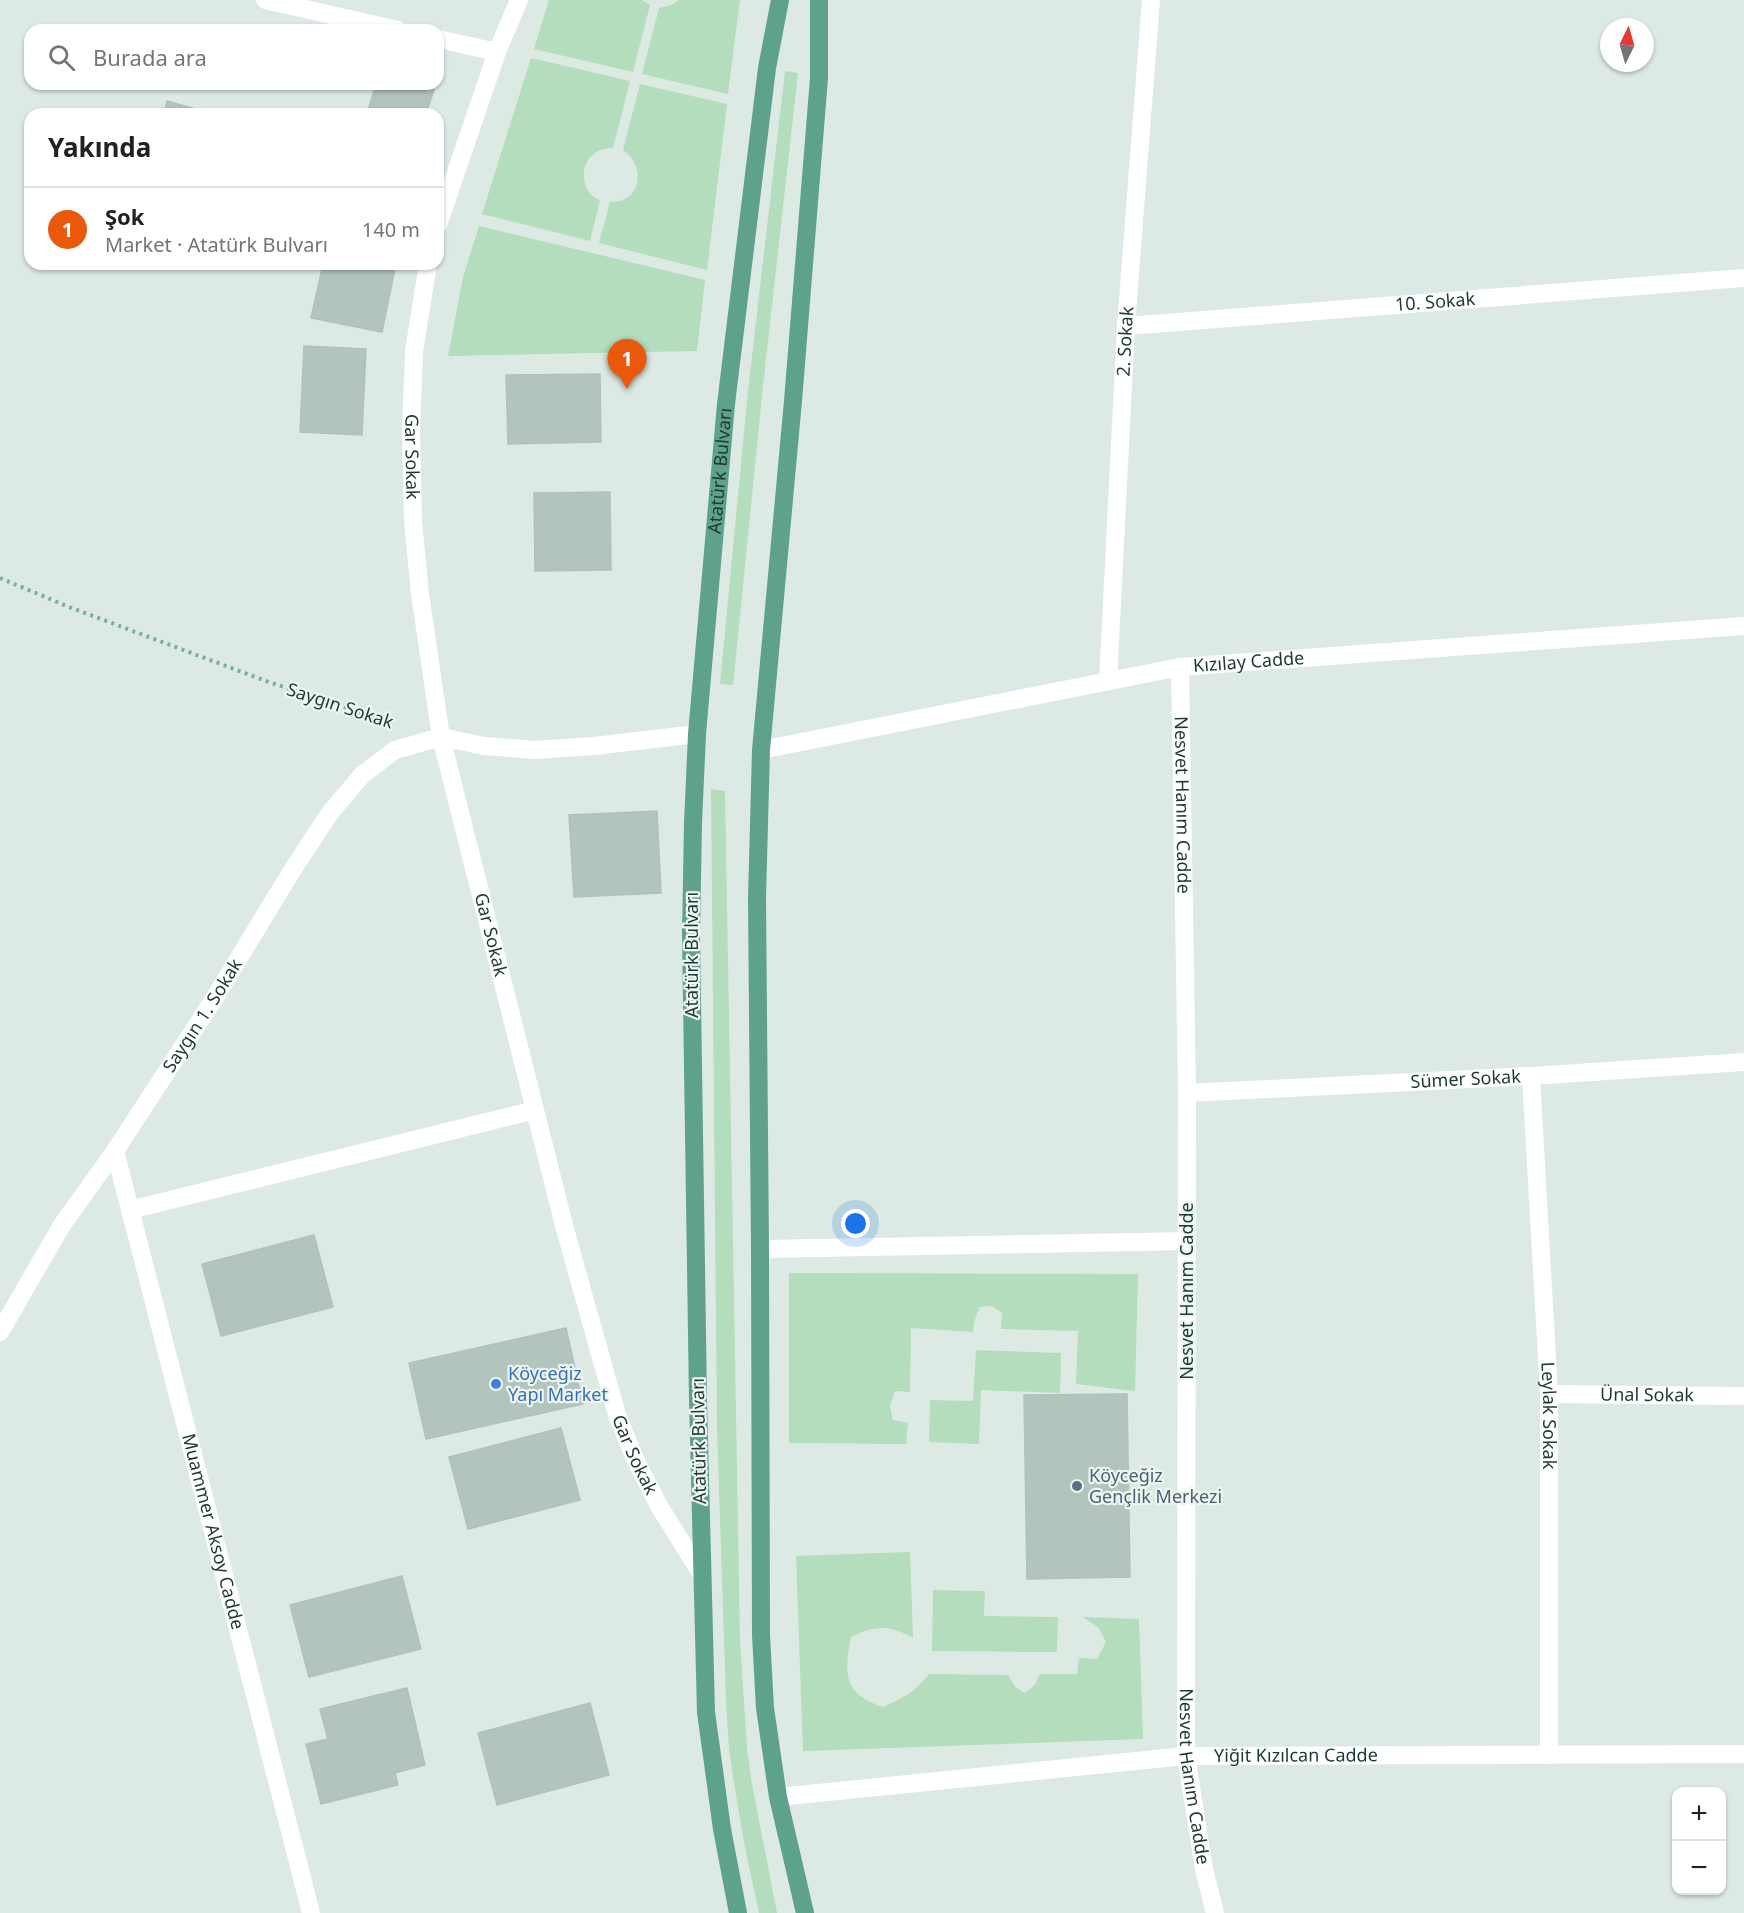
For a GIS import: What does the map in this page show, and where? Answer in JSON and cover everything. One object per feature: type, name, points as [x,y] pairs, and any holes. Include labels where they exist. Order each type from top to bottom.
[{"type":"main road","name":"Atatürk Bulvarı","points":[[738,1913],[719,1808],[706,1712],[691,934],[693,823],[697,734],[726,404],[767,68],[780,0]]},
{"type":"main road","points":[[805,1913],[778,1797],[765,1708],[761,1635],[757,898],[761,750],[793,401],[819,78],[819,0]]},
{"type":"street","points":[[265,0],[371,24]]},
{"type":"street","points":[[444,207],[497,52],[519,0]]},
{"type":"street","name":"2. Sokak","points":[[1108,681],[1126,326],[1151,0]]},
{"type":"street","points":[[444,40],[497,52]]},
{"type":"street","name":"Gar Sokak","points":[[427,270],[414,351],[411,431],[413,521],[420,594],[441,737],[565,1229],[616,1415],[659,1506],[702,1575]]},
{"type":"street","name":"10. Sokak","points":[[1126,326],[1744,278]]},
{"type":"street","name":"Kızılay Cadde","points":[[761,750],[1180,667],[1744,626]]},
{"type":"street","name":"Nesvet Hanım Cadde","points":[[1180,667],[1187,1093],[1186,1756],[1203,1869],[1215,1913]]},
{"type":"street","points":[[441,737],[484,746],[535,750],[594,746],[697,734]]},
{"type":"street","name":"Saygın 1. Sokak","points":[[0,1332],[63,1225],[115,1151],[214,999],[292,869],[330,813],[362,775],[395,750],[441,737]]},
{"type":"street","name":"Sümer Sokak","points":[[1187,1093],[1530,1077],[1744,1062]]},
{"type":"street","name":"Leylak Sokak","points":[[1530,1077],[1549,1394],[1549,1755]]},
{"type":"street","points":[[130,1210],[535,1110]]},
{"type":"street","name":"Muammer Aksoy Cadde","points":[[115,1151],[311,1913]]},
{"type":"street","points":[[760,1249],[1187,1241]]},
{"type":"street","name":"Ünal Sokak","points":[[1549,1394],[1744,1396]]},
{"type":"street","name":"Yiğit Kızılcan Cadde","points":[[778,1797],[1186,1756],[1744,1754]]},
{"type":"path","name":"Saygın Sokak","points":[[0,578],[69,608],[244,673],[388,722]]},
{"type":"green space","points":[[549,0],[642,0],[650,5],[633,72],[534,49]]},
{"type":"green space","points":[[679,0],[740,0],[728,94],[642,74],[659,8]]},
{"type":"green space","points":[[531,58],[630,81],[613,148],[595,153],[586,164],[584,171],[589,192],[600,200],[590,241],[482,214]]},
{"type":"green space","points":[[785,71],[798,73],[733,685],[720,684],[748,391]]},
{"type":"green space","points":[[640,84],[727,104],[707,270],[599,243],[610,202],[628,197],[637,183],[638,174],[635,165],[631,157],[623,150]]},
{"type":"green space","points":[[479,226],[705,280],[697,351],[448,356],[463,277]]},
{"type":"green space","points":[[711,789],[725,791],[740,1640],[747,1748],[777,1913],[759,1913],[734,1783],[726,1701],[717,1428]]},
{"type":"green space","points":[[789,1273],[1138,1274],[1135,1391],[1076,1384],[1078,1331],[1001,1329],[1002,1313],[992,1306],[980,1307],[973,1332],[911,1328],[910,1392],[895,1391],[890,1406],[893,1420],[908,1423],[906,1444],[789,1443]]},
{"type":"green space","points":[[976,1350],[1061,1353],[1060,1393],[981,1390],[979,1444],[929,1442],[930,1400],[973,1401]]},
{"type":"green space","points":[[910,1552],[913,1638],[882,1628],[867,1630],[851,1637],[847,1662],[849,1681],[860,1696],[883,1707],[908,1694],[929,1674],[1008,1675],[1015,1687],[1025,1693],[1035,1685],[1040,1674],[1077,1674],[1079,1658],[1097,1659],[1106,1642],[1099,1628],[1083,1617],[1139,1619],[1143,1739],[803,1751],[796,1556]]},
{"type":"green space","points":[[933,1590],[985,1591],[984,1616],[1058,1617],[1057,1652],[932,1651]]},
{"type":"building","points":[[374,90],[434,90],[428,108],[369,108]]},
{"type":"building","points":[[167,101],[192,108],[165,108]]},
{"type":"building","points":[[322,270],[395,270],[382,332],[311,318]]},
{"type":"building","points":[[304,346],[366,349],[362,435],[300,432]]},
{"type":"building","points":[[600,374],[601,442],[508,444],[506,375]]},
{"type":"building","points":[[610,492],[611,570],[535,571],[534,493]]},
{"type":"building","points":[[657,811],[661,893],[574,897],[569,815]]},
{"type":"building","points":[[314,1235],[333,1307],[221,1336],[202,1264]]},
{"type":"building","name":"Köyceğiz Yapı Market","points":[[566,1328],[583,1404],[426,1439],[409,1363]]},
{"type":"building","name":"Köyceğiz Gençlik Merkezi","points":[[1127,1394],[1130,1577],[1027,1579],[1024,1395]]},
{"type":"building","points":[[561,1428],[580,1500],[468,1529],[449,1457]]},
{"type":"building","points":[[402,1576],[421,1649],[309,1677],[290,1605]]},
{"type":"building","points":[[407,1688],[425,1765],[395,1773],[398,1785],[321,1804],[306,1744],[328,1739],[320,1709]]},
{"type":"building","points":[[590,1703],[609,1775],[497,1805],[478,1733]]},
{"type":"place","name":"Şok","points":[[627,389]]},
{"type":"place","name":"Köyceğiz Yapı Market","points":[[496,1384]]},
{"type":"place","name":"Köyceğiz Gençlik Merkezi","points":[[1077,1486]]}]
